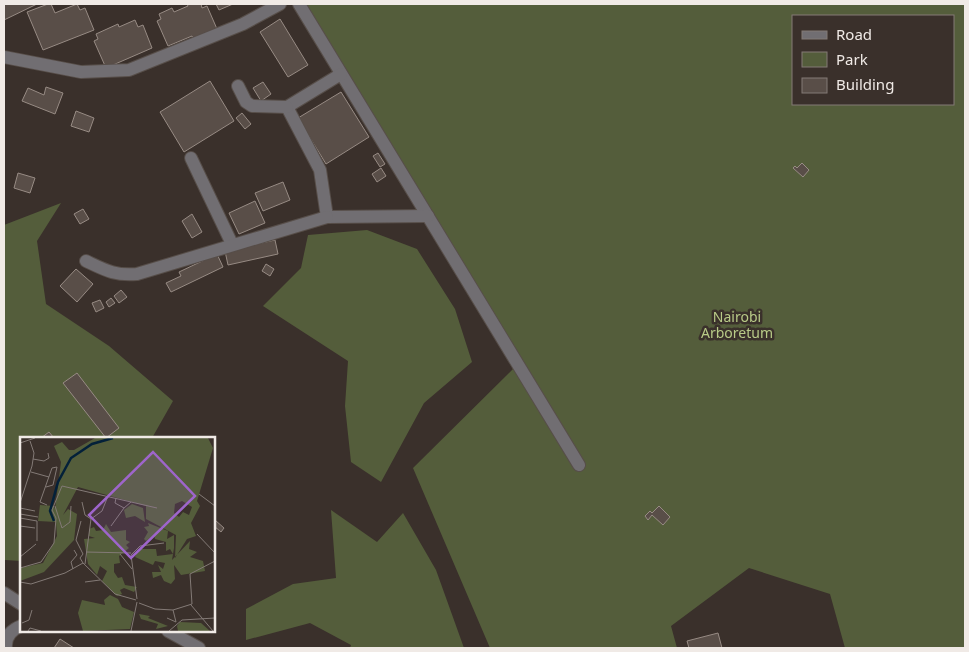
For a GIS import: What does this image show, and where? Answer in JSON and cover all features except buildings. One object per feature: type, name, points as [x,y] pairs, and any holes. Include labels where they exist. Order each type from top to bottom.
[{"type":"street","points":[[4,57],[81,72],[129,70],[242,24],[280,4]]},
{"type":"street","points":[[299,4],[579,465]]},
{"type":"street","points":[[238,86],[246,102],[252,106],[286,108],[342,74]]},
{"type":"street","points":[[286,108],[320,170],[326,216]]},
{"type":"street","points":[[191,158],[232,244]]},
{"type":"street","points":[[86,261],[108,272],[122,275],[137,274],[326,216],[428,216]]},
{"type":"street","points":[[4,593],[20,603]]},
{"type":"street","points":[[6,648],[8,636],[14,629],[20,626]]},
{"type":"street","points":[[170,632],[200,648]]},
{"type":"green space","name":"Nairobi Arboretum","points":[[298,4],[965,4],[965,648],[845,648],[830,594],[749,568],[671,626],[677,648],[490,648],[413,468],[513,369]]},
{"type":"green space","points":[[61,203],[37,241],[46,304],[109,346],[173,401],[153,437],[20,437],[20,561],[5,560],[4,225]]},
{"type":"green space","points":[[367,230],[417,249],[455,309],[472,362],[424,403],[381,482],[351,462],[345,406],[348,361],[263,306],[301,268],[308,235]]},
{"type":"green space","points":[[331,510],[377,542],[403,513],[436,570],[464,648],[350,648],[351,645],[310,623],[246,640],[246,609],[293,584],[336,578]]}]
